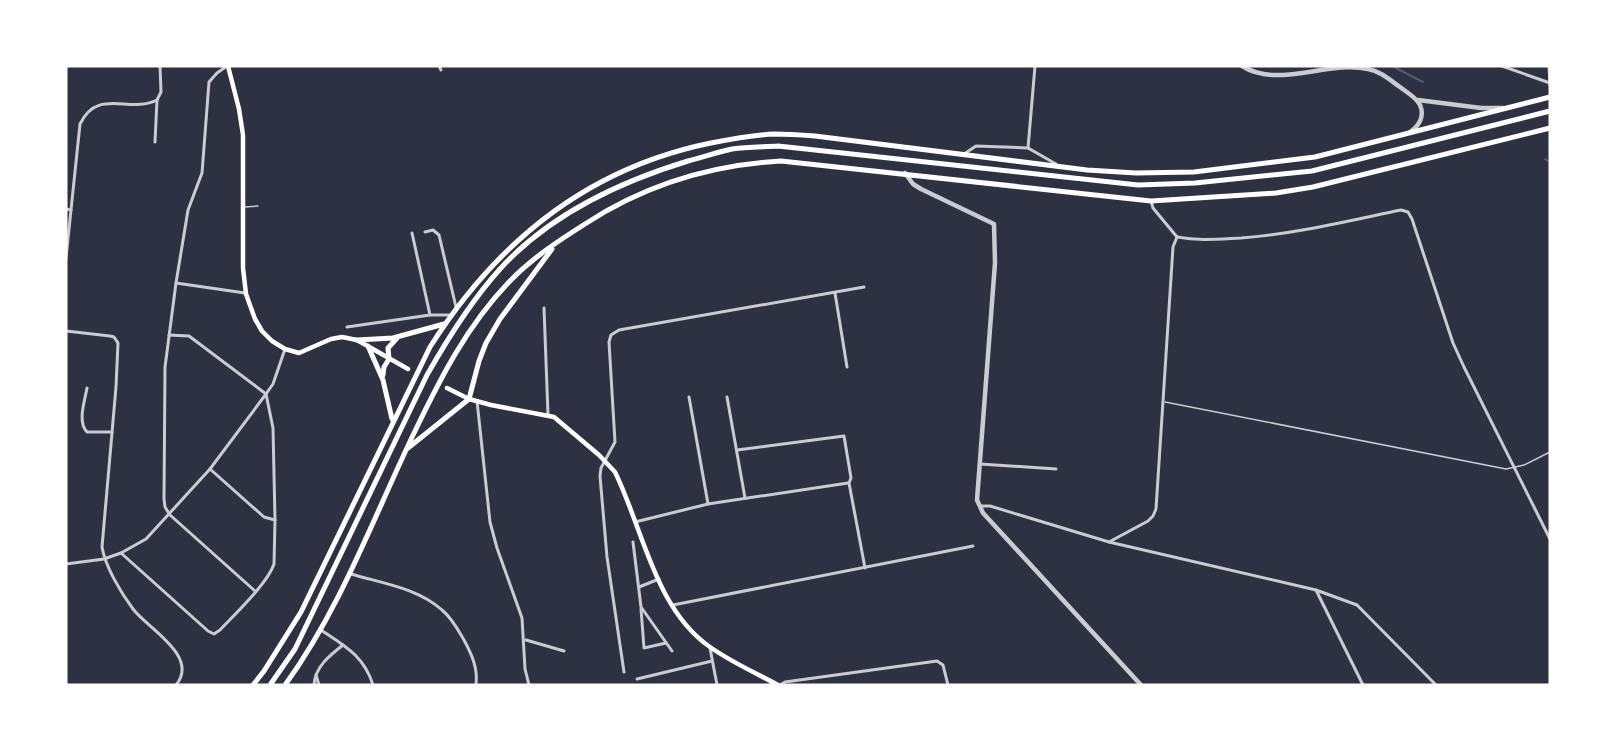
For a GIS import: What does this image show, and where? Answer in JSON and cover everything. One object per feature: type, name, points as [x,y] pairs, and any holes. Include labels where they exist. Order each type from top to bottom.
[{"type":"main road","points":[[227,66],[239,109],[243,135],[245,207],[243,268],[246,294],[255,320],[262,331],[285,349],[303,353],[331,339],[342,337],[357,340],[381,340],[404,336]]},
{"type":"main road","points":[[253,685],[301,612],[392,421],[444,324],[487,270],[509,248],[567,202],[640,164],[674,152],[737,138],[773,134],[815,136],[1060,167],[1136,173],[1194,172],[1315,157],[1550,98]]},
{"type":"main road","points":[[270,685],[295,649],[427,375],[449,337],[474,301],[501,269],[538,235],[568,213],[599,195],[647,174],[733,149],[778,146],[1138,185],[1196,183],[1312,171],[1550,111]]},
{"type":"main road","points":[[285,685],[321,630],[439,380],[470,328],[511,279],[556,243],[615,205],[678,180],[748,163],[781,161],[1151,201],[1276,193],[1313,187],[1550,128]]},
{"type":"main road","points":[[406,448],[469,399],[486,343],[500,319],[556,243]]},
{"type":"main road","points":[[383,380],[390,346],[397,338],[444,324]]},
{"type":"main road","points":[[357,340],[408,369]]},
{"type":"main road","points":[[368,346],[383,380],[392,421]]},
{"type":"main road","points":[[447,388],[477,402],[559,420],[605,461],[620,482],[659,579],[671,605],[686,626],[710,647],[779,685]]},
{"type":"street","points":[[155,142],[157,100],[161,92],[160,66]]},
{"type":"street","points":[[227,66],[210,82],[202,173],[188,210],[176,283],[165,367],[164,498],[165,507],[170,515],[255,591]]},
{"type":"street","points":[[1028,148],[1035,66]]},
{"type":"street","points":[[1242,66],[1256,73],[1273,76],[1310,69],[1351,67],[1370,69],[1388,78],[1418,100],[1481,108],[1524,105]]},
{"type":"street","points":[[1502,66],[1550,83],[1549,66]]},
{"type":"street","points":[[66,258],[68,209],[80,124],[85,115],[98,105],[147,103],[157,100]]},
{"type":"street","points":[[1404,134],[1412,131],[1422,117],[1418,100]]},
{"type":"street","points":[[964,155],[976,146],[1028,148],[1060,167]]},
{"type":"street","points":[[905,173],[913,184],[921,189],[994,224],[995,263],[977,500],[979,506],[1141,685]]},
{"type":"street","points":[[1151,201],[1177,237],[1212,240],[1263,236],[1321,227],[1401,210],[1408,212],[1453,343],[1550,539]]},
{"type":"street","points":[[425,232],[433,230],[439,235],[456,308]]},
{"type":"street","points":[[412,233],[430,315]]},
{"type":"street","points":[[1109,542],[1148,521],[1156,509],[1173,247],[1177,237]]},
{"type":"street","points":[[176,283],[246,294]]},
{"type":"street","points":[[624,672],[605,534],[600,476],[615,442],[609,342],[611,335],[619,330],[864,287]]},
{"type":"street","points":[[835,293],[847,367]]},
{"type":"street","points":[[544,308],[548,416]]},
{"type":"street","points":[[347,327],[430,315],[451,315]]},
{"type":"street","points":[[66,331],[104,334],[117,340],[117,377],[102,547],[104,559],[132,608],[160,634],[179,657],[182,669],[181,678],[176,685]]},
{"type":"street","points":[[121,553],[208,631],[214,633],[220,630],[255,591],[274,564],[273,428],[266,394],[189,336],[169,335]]},
{"type":"street","points":[[66,564],[104,559],[121,553],[146,539],[210,469],[266,394],[273,384],[285,349]]},
{"type":"street","points":[[87,388],[82,421],[84,430],[112,432]]},
{"type":"street","points":[[689,397],[708,504]]},
{"type":"street","points":[[727,398],[746,498]]},
{"type":"street","points":[[477,402],[490,522],[496,548],[522,618],[525,669],[529,685]]},
{"type":"street","points":[[737,450],[841,435],[846,438],[851,478],[849,483],[865,568]]},
{"type":"street","points":[[980,464],[1056,470]]},
{"type":"street","points":[[210,469],[264,518],[275,520]]},
{"type":"street","points":[[635,522],[708,504],[849,483]]},
{"type":"street","points":[[979,506],[990,506],[1109,542],[1316,590],[1357,605],[1436,685]]},
{"type":"street","points":[[633,542],[644,648],[666,643]]},
{"type":"street","points":[[671,605],[973,546]]},
{"type":"street","points":[[349,574],[419,594],[443,610],[456,626],[475,663],[476,685]]},
{"type":"street","points":[[639,587],[659,579]]},
{"type":"street","points":[[1316,590],[1363,685]]},
{"type":"street","points":[[641,607],[672,651]]},
{"type":"street","points":[[321,630],[359,657],[368,670],[373,685]]},
{"type":"street","points":[[525,639],[564,651]]},
{"type":"street","points":[[314,685],[315,674],[343,645]]},
{"type":"street","points":[[710,647],[717,685]]},
{"type":"street","points":[[637,679],[712,661]]},
{"type":"street","points":[[779,685],[785,682],[937,661],[943,665],[948,685]]},
{"type":"street","points":[[315,674],[320,685]]},
{"type":"lane","points":[[245,207],[258,206]]},
{"type":"lane","points":[[1164,402],[1498,468],[1506,469],[1524,465],[1550,452]]},
{"type":"waterway","points":[[1392,66],[1423,82]]},
{"type":"waterway","points":[[1545,159],[1550,162]]}]
